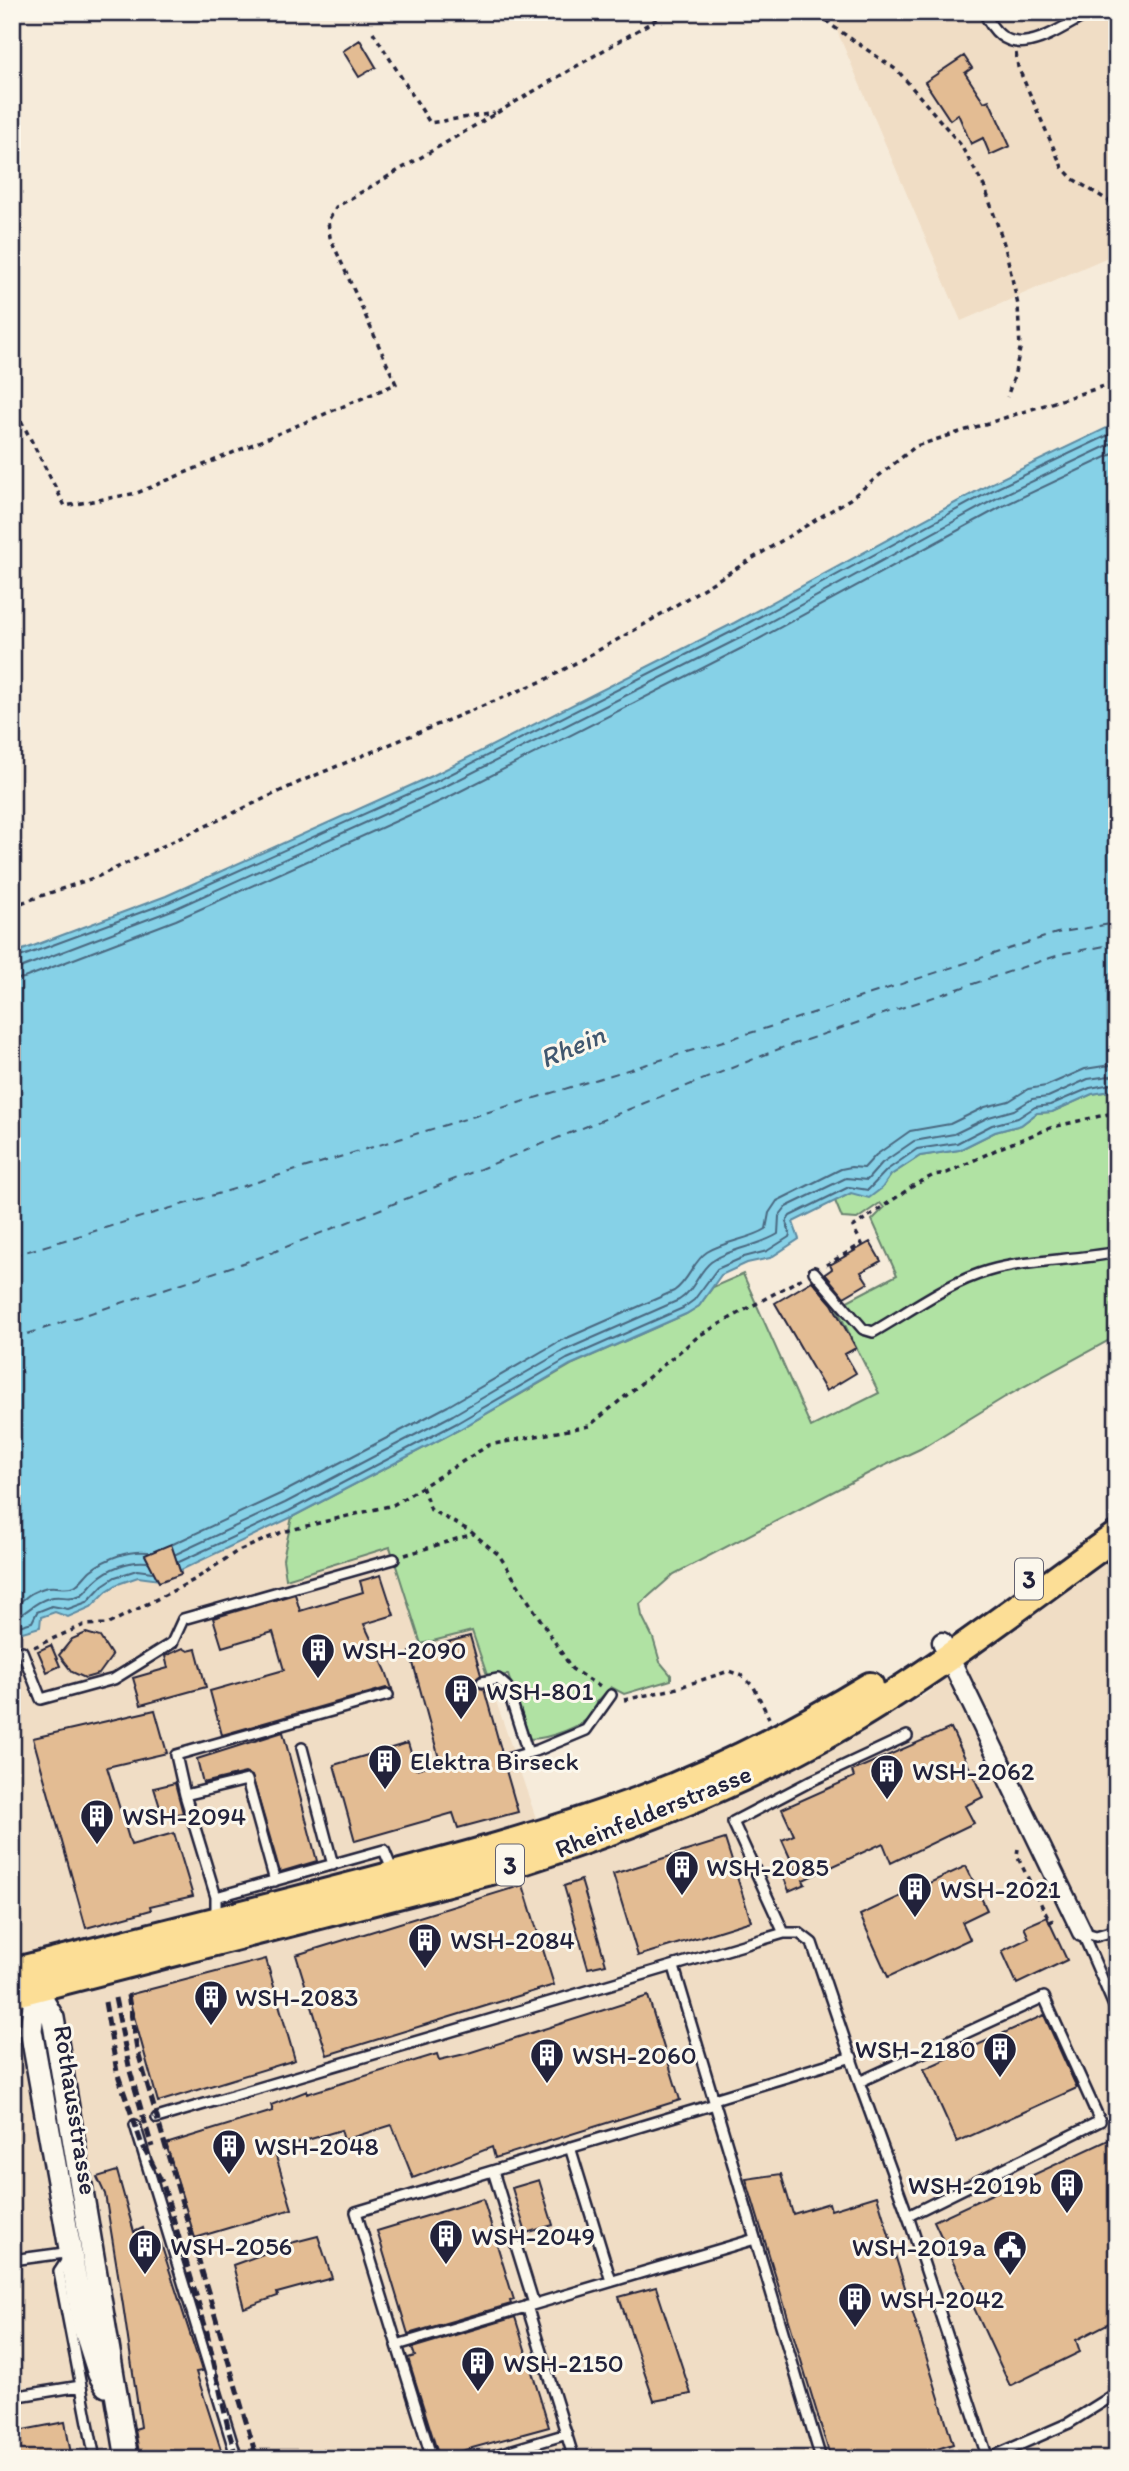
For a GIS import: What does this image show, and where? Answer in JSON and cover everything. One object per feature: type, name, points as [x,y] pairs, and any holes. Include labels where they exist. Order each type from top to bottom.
[{"type":"main road","name":"Rheinfelderstrasse","points":[[23,1980],[216,1909],[397,1885],[516,1863],[672,1808],[758,1769],[843,1725],[946,1649],[1117,1515]]},
{"type":"main road","name":"Rheinfelderstrasse","points":[[23,1980],[397,1885],[641,1800],[779,1738],[946,1649],[1117,1535]]},
{"type":"street","points":[[946,1649],[1082,1932]]},
{"type":"street","name":"Rothausstrasse","points":[[23,1980],[53,2018],[82,2250],[127,2459]]},
{"type":"lane","points":[[984,12],[997,33],[1016,44],[1028,43],[1091,12]]},
{"type":"lane","points":[[814,1272],[863,1329],[873,1332],[976,1275],[1017,1264],[1117,1252]]},
{"type":"lane","points":[[22,1651],[41,1699],[114,1679],[172,1643],[183,1619],[394,1559]]},
{"type":"lane","points":[[482,1682],[498,1679],[507,1687],[528,1754]]},
{"type":"lane","points":[[388,1695],[176,1755],[216,1909],[275,1881],[384,1850],[397,1885]]},
{"type":"lane","points":[[504,1760],[528,1754],[586,1730],[611,1695]]},
{"type":"lane","points":[[784,1933],[733,1822],[813,1780],[907,1736]]},
{"type":"lane","points":[[302,1748],[333,1865]]},
{"type":"lane","points":[[185,1795],[247,1780],[275,1881]]},
{"type":"lane","points":[[1082,1932],[1096,1936],[1117,1930]]},
{"type":"lane","points":[[1082,1932],[1117,2013]]},
{"type":"lane","points":[[157,2118],[784,1933],[799,1933],[812,1943],[908,2216],[987,2459],[1069,2423],[1117,2393]]},
{"type":"lane","points":[[674,1966],[821,2459]]},
{"type":"lane","points":[[859,2082],[1044,1997],[1100,2121],[908,2216]]},
{"type":"lane","points":[[432,2459],[356,2212],[852,2057]]},
{"type":"lane","points":[[135,2125],[237,2459]]},
{"type":"lane","points":[[570,2147],[611,2281]]},
{"type":"lane","points":[[493,2171],[575,2459]]},
{"type":"lane","points":[[397,2344],[755,2239]]},
{"type":"lane","points":[[12,2260],[82,2250]]},
{"type":"lane","points":[[82,2250],[59,2272],[95,2459]]},
{"type":"lane","points":[[12,2397],[81,2386]]},
{"type":"lane","points":[[482,2459],[567,2434]]},
{"type":"lane","points":[[1017,2447],[1021,2459]]},
{"type":"path","points":[[12,403],[65,506],[137,494],[396,384],[330,237],[328,221],[337,207],[669,12]]},
{"type":"path","points":[[820,12],[831,25],[898,71],[960,144],[985,188],[1005,247],[1018,305],[1020,349],[1007,397]]},
{"type":"path","points":[[373,32],[430,122],[498,113]]},
{"type":"path","points":[[1016,44],[1017,67],[1062,167],[1073,179],[1117,206]]},
{"type":"path","points":[[12,906],[99,876],[304,780],[545,680],[640,627],[850,499],[916,446],[1117,382]]},
{"type":"path","points":[[22,1651],[84,1625],[108,1624],[194,1580],[236,1552],[282,1532],[393,1505],[489,1445],[589,1426],[701,1335],[862,1244],[853,1227],[925,1180],[1053,1127],[1117,1112]]},
{"type":"path","points":[[422,1487],[431,1510],[473,1534],[499,1555],[572,1669],[621,1701],[674,1689],[729,1671],[742,1675],[754,1687],[779,1738]]},
{"type":"path","points":[[394,1559],[473,1534]]},
{"type":"path","points":[[1018,1849],[1017,1856],[1050,1922],[1072,1912]]},
{"type":"shaded area","points":[[829,12],[1117,12],[1117,253],[961,321]]},
{"type":"shaded area","points":[[292,1517],[283,1559],[287,1579],[390,1547],[421,1643],[472,1631],[552,1865],[645,1836],[766,1782],[925,1695],[980,1648],[1117,1550],[1117,2459],[12,2459],[12,1635],[40,1627],[41,1617],[55,1612],[68,1617],[91,1607],[118,1584],[138,1577],[160,1580]]},
{"type":"green space","points":[[1117,1090],[1117,1336],[1005,1397],[920,1449],[674,1574],[640,1604],[660,1662],[671,1675],[671,1680],[624,1694],[611,1687],[597,1702],[596,1712],[582,1722],[557,1734],[530,1739],[508,1675],[487,1675],[472,1631],[421,1644],[390,1547],[286,1579],[283,1559],[292,1517],[460,1429],[573,1364],[686,1314],[699,1306],[713,1287],[743,1274],[811,1427],[879,1393],[836,1307],[897,1275],[872,1220],[884,1208],[880,1203],[857,1219],[842,1218],[835,1201],[851,1193],[882,1188],[891,1175],[920,1156],[959,1150],[995,1132],[1021,1125],[1037,1113],[1052,1112],[1092,1094]]},
{"type":"water","name":"Rhein","points":[[1117,423],[1117,1090],[1092,1094],[1052,1112],[1037,1113],[1021,1125],[995,1132],[959,1150],[920,1156],[891,1175],[882,1188],[869,1198],[851,1193],[793,1222],[799,1239],[770,1258],[747,1263],[721,1275],[699,1306],[686,1314],[570,1365],[460,1429],[292,1517],[160,1580],[138,1577],[118,1584],[91,1607],[68,1617],[55,1612],[41,1617],[40,1627],[12,1635],[12,954],[166,896],[432,776],[734,623],[990,484]]},
{"type":"building","points":[[360,40],[376,67],[359,77],[343,51]]},
{"type":"building","points":[[964,56],[972,68],[965,73],[984,102],[989,100],[1010,146],[990,155],[983,138],[971,144],[958,114],[950,120],[925,82]]},
{"type":"building","points":[[870,1242],[881,1261],[861,1272],[868,1283],[844,1297],[825,1274],[832,1269],[830,1265]]},
{"type":"building","points":[[812,1281],[832,1304],[856,1348],[845,1354],[856,1373],[826,1391],[775,1303]]},
{"type":"building","points":[[171,1544],[181,1574],[159,1582],[145,1555]]},
{"type":"building","points":[[381,1575],[394,1615],[364,1624],[392,1689],[386,1688],[222,1735],[210,1691],[284,1670],[273,1632],[222,1647],[213,1618],[295,1594],[300,1611],[363,1592],[360,1581]]},
{"type":"building","points":[[86,1633],[100,1637],[112,1656],[99,1674],[85,1678],[72,1672],[59,1655],[72,1639]]},
{"type":"building","points":[[470,1636],[481,1675],[475,1684],[484,1689],[502,1753],[497,1761],[505,1767],[518,1812],[458,1828],[453,1813],[355,1841],[334,1765],[408,1743],[416,1769],[440,1762],[410,1652]]},
{"type":"building","points":[[51,1645],[60,1666],[47,1672],[38,1651]]},
{"type":"building","points":[[183,1648],[188,1651],[196,1649],[206,1687],[141,1705],[133,1678],[168,1668],[165,1656]]},
{"type":"building","points":[[155,1710],[167,1753],[107,1767],[131,1845],[174,1833],[193,1896],[150,1906],[151,1910],[86,1928],[33,1738]]},
{"type":"building","name":"WSH-2062","points":[[951,1728],[983,1797],[965,1806],[974,1823],[891,1863],[883,1843],[803,1880],[805,1884],[789,1891],[782,1873],[795,1869],[782,1840],[794,1835],[782,1809],[854,1777],[852,1771]]},
{"type":"building","points":[[283,1732],[317,1861],[280,1872],[252,1776],[245,1773],[203,1783],[197,1759]]},
{"type":"building","points":[[175,1783],[183,1813],[163,1817],[154,1788]]},
{"type":"building","name":"WSH-2085","points":[[725,1839],[751,1921],[638,1956],[613,1874]]},
{"type":"building","name":"WSH-2021","points":[[966,1866],[987,1910],[962,1922],[970,1939],[888,1977],[860,1915]]},
{"type":"building","points":[[581,1880],[606,1964],[588,1968],[564,1886]]},
{"type":"building","name":"WSH-2084","points":[[523,1885],[554,1985],[327,2055],[296,1955]]},
{"type":"building","points":[[1047,1917],[1067,1960],[1017,1984],[1002,1951],[1029,1938],[1024,1927]]},
{"type":"building","name":"WSH-2083","points":[[266,1959],[295,2060],[158,2102],[128,1995]]},
{"type":"building","points":[[648,1996],[680,2100],[495,2158],[492,2147],[413,2178],[392,2125],[344,2140],[341,2130],[274,2150],[292,2209],[195,2238],[166,2144],[273,2111],[271,2105],[307,2091],[307,2094],[437,2054],[439,2060],[465,2054]]},
{"type":"building","name":"WSH-2180","points":[[1044,2015],[1077,2088],[957,2142],[924,2069]]},
{"type":"building","points":[[1117,2136],[1117,2319],[1076,2340],[1080,2352],[1010,2386],[934,2221]]},
{"type":"building","name":"WSH-2056","points":[[117,2171],[134,2232],[143,2228],[148,2247],[161,2244],[202,2371],[196,2372],[224,2459],[140,2459],[135,2429],[141,2427],[123,2305],[105,2194],[97,2177]]},
{"type":"building","name":"WSH-2042","points":[[781,2174],[793,2214],[829,2203],[831,2210],[877,2196],[953,2444],[905,2459],[831,2459],[746,2179]]},
{"type":"building","points":[[539,2180],[553,2225],[526,2233],[512,2188]]},
{"type":"building","name":"WSH-2049","points":[[483,2199],[514,2300],[510,2301],[511,2304],[408,2334],[377,2231]]},
{"type":"building","points":[[318,2236],[332,2278],[277,2293],[278,2296],[244,2308],[233,2265],[280,2248],[279,2246]]},
{"type":"building","points":[[656,2287],[691,2394],[654,2401],[619,2297]]},
{"type":"building","name":"WSH-2150","points":[[515,2317],[549,2427],[439,2457],[408,2358],[415,2356],[412,2348]]},
{"type":"building","points":[[65,2422],[72,2459],[12,2459],[12,2432]]},
{"type":"ferry route","points":[[12,1256],[773,1026],[1057,933],[1117,923]]},
{"type":"ferry route","points":[[12,1339],[261,1257],[779,1049],[1065,953],[1117,944]]},
{"type":"railway","points":[[128,1995],[137,2049],[257,2459]]},
{"type":"railway","points":[[115,1998],[130,2071],[152,2147]]},
{"type":"railway","points":[[105,2002],[117,2072],[141,2142],[163,2184],[207,2332],[237,2459]]},
{"type":"place","name":"WSH-2090","points":[[318,1680]]},
{"type":"place","name":"WSH-801","points":[[461,1721]]},
{"type":"place","name":"Elektra Birseck","points":[[385,1791]]},
{"type":"place","name":"WSH-2062","points":[[887,1801]]},
{"type":"place","name":"WSH-2094","points":[[97,1846]]},
{"type":"place","name":"WSH-2085","points":[[682,1897]]},
{"type":"place","name":"WSH-2021","points":[[915,1919]]},
{"type":"place","name":"WSH-2084","points":[[425,1970]]},
{"type":"place","name":"WSH-2083","points":[[211,2027]]},
{"type":"place","name":"WSH-2180","points":[[1000,2079]]},
{"type":"place","name":"WSH-2060","points":[[547,2085]]},
{"type":"place","name":"WSH-2048","points":[[229,2176]]},
{"type":"place","name":"WSH-2019b","points":[[1067,2215]]},
{"type":"place","name":"WSH-2049","points":[[446,2266]]},
{"type":"place","name":"WSH-2056","points":[[145,2276]]},
{"type":"place","name":"WSH-2019a","points":[[1010,2277]]},
{"type":"place","name":"WSH-2042","points":[[855,2329]]},
{"type":"place","name":"WSH-2150","points":[[478,2393]]}]
